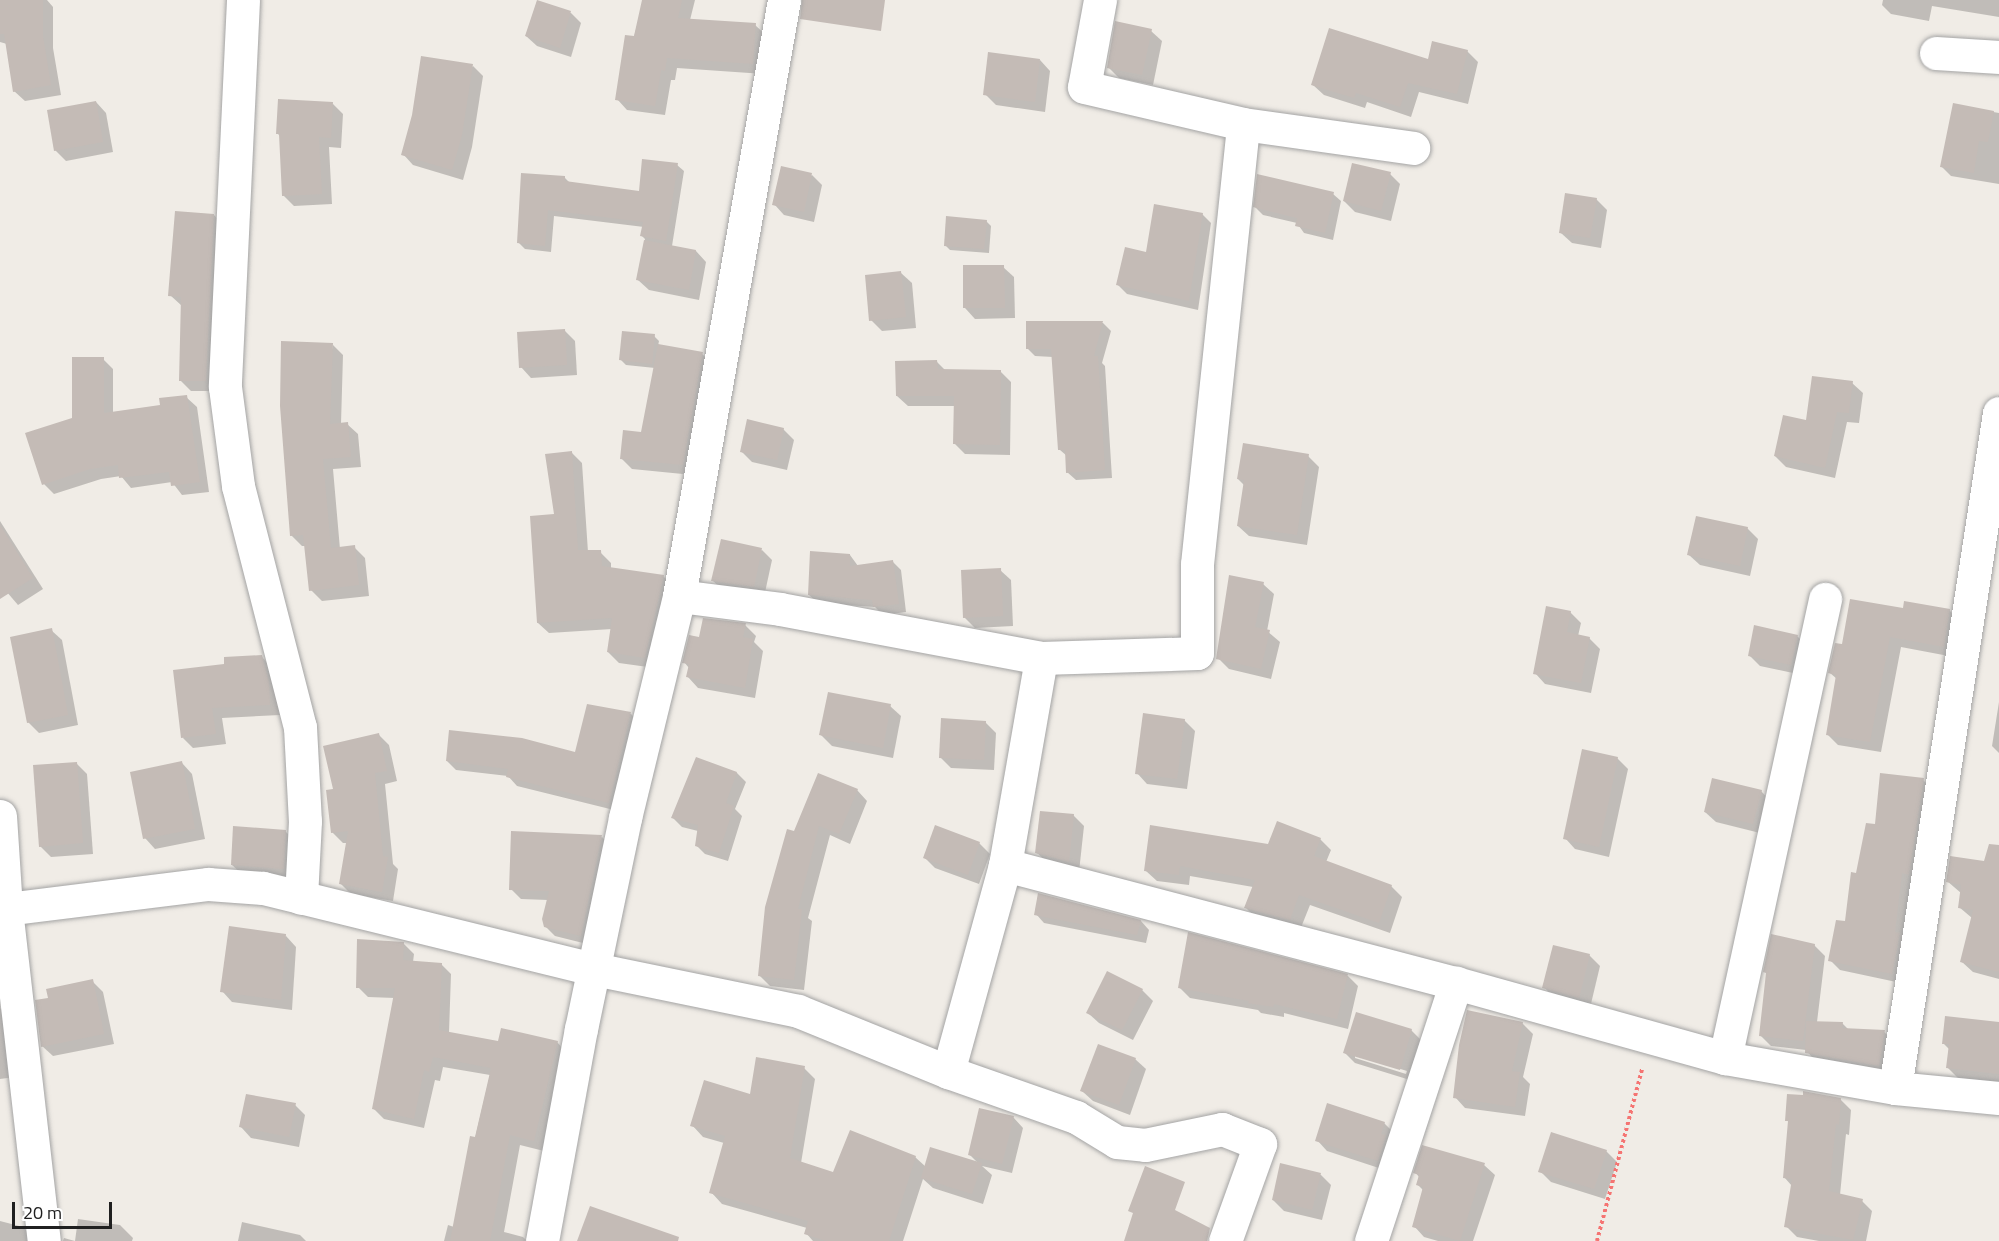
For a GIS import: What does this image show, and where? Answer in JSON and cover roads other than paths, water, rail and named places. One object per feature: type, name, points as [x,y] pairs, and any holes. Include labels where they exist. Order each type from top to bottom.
[{"type":"street","points":[[243,0],[225,387],[238,486],[300,727],[305,821],[301,898]]},
{"type":"street","points":[[542,1241],[625,818],[679,596],[784,0]]},
{"type":"street","points":[[1100,0],[1084,87],[1243,124],[1413,148]]},
{"type":"street","points":[[1936,53],[1999,57]]},
{"type":"street","points":[[679,596],[780,609],[1041,658],[1197,653],[1197,564],[1243,124]]},
{"type":"street","points":[[1895,1088],[1999,413]]},
{"type":"street","points":[[1725,1058],[1825,599]]},
{"type":"street","points":[[948,1072],[1005,865],[1041,658]]},
{"type":"street","points":[[0,816],[6,909],[44,1241]]},
{"type":"street","points":[[1005,865],[1456,983],[1725,1058],[1895,1088],[1999,1098]]},
{"type":"street","points":[[6,909],[208,884],[262,888],[594,969],[798,1011],[948,1072],[1076,1117],[1117,1142],[1145,1145],[1222,1129],[1260,1144],[1225,1241]]},
{"type":"street","points":[[1371,1241],[1456,983]]}]
